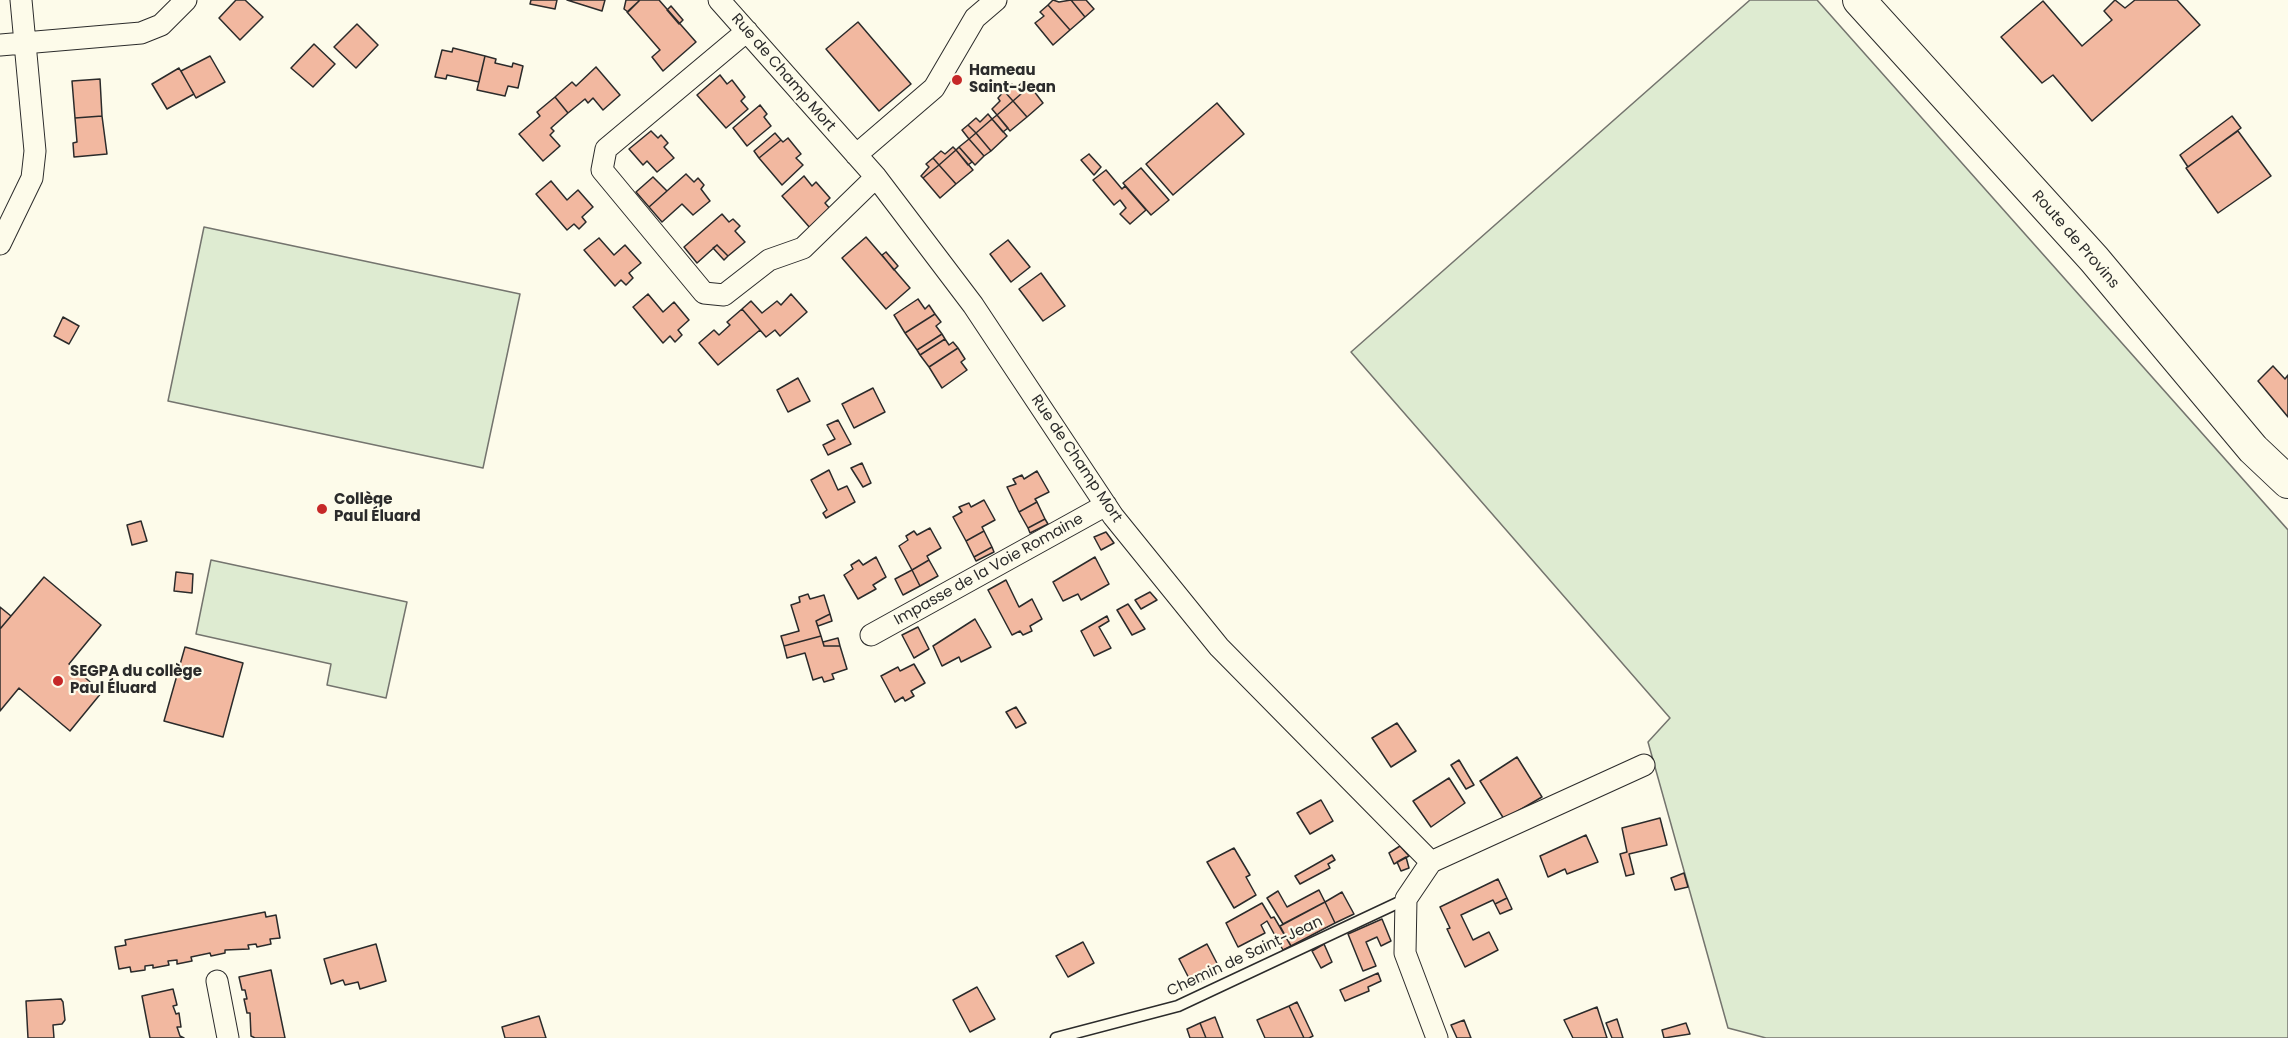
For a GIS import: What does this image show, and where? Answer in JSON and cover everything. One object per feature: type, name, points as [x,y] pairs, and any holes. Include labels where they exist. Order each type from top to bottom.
[{"type":"main road","name":"Route de Provins","points":[[1859,0],[2094,259],[2253,449],[2288,482]]},
{"type":"street","points":[[0,244],[32,178],[35,151],[21,0]]},
{"type":"street","points":[[0,45],[141,33],[162,26],[186,0]]},
{"type":"street","name":"Rue de Champ Mort","points":[[719,0],[876,177],[973,305],[1106,505],[1219,647],[1431,862]]},
{"type":"street","points":[[856,155],[934,88],[975,18],[996,0]]},
{"type":"street","points":[[747,31],[606,149],[602,170],[705,293],[724,295],[769,260],[803,248],[876,177]]},
{"type":"street","name":"Impasse de la Voie Romaine","points":[[871,635],[1106,505]]},
{"type":"street","points":[[1437,1038],[1405,953],[1406,898],[1431,862],[1644,765]]},
{"type":"street","points":[[217,981],[228,1038]]},
{"type":"lane","name":"Chemin de Saint-Jean","points":[[1056,1038],[1178,1006],[1406,898]]},
{"type":"green space","points":[[1750,0],[1817,0],[2288,530],[2288,1038],[1766,1038],[1728,1028],[1648,742],[1670,718],[1351,352]]},
{"type":"green space","points":[[204,227],[520,294],[483,468],[168,401]]},
{"type":"green space","points":[[211,560],[407,602],[386,698],[327,685],[331,664],[196,634]]},
{"type":"building","points":[[236,0],[245,0],[263,17],[240,40],[219,18]]},
{"type":"building","points":[[531,0],[557,0],[555,9],[530,4]]},
{"type":"building","points":[[567,0],[605,0],[602,11]]},
{"type":"building","points":[[626,0],[640,0],[628,12],[624,9]]},
{"type":"building","points":[[640,0],[659,0],[696,42],[663,71],[652,57],[660,50],[627,12]]},
{"type":"building","points":[[1053,0],[1059,2],[1071,0],[1085,17],[1070,30],[1048,5]]},
{"type":"building","points":[[1071,0],[1086,0],[1094,9],[1085,17]]},
{"type":"building","points":[[2115,0],[2125,8],[2135,0],[2177,0],[2200,25],[2092,121],[2053,75],[2042,83],[2001,37],[2043,1],[2082,46],[2112,20],[2104,11]]},
{"type":"building","points":[[1048,5],[1070,30],[1053,45],[1035,23],[1044,16],[1040,12]]},
{"type":"building","points":[[671,6],[683,20],[679,24],[667,10]]},
{"type":"building","points":[[858,22],[911,84],[879,111],[826,49]]},
{"type":"building","points":[[357,24],[378,45],[356,68],[334,47]]},
{"type":"building","points":[[314,44],[335,64],[313,87],[291,68]]},
{"type":"building","points":[[453,48],[485,56],[479,82],[447,75],[446,79],[435,77],[442,50],[452,52]]},
{"type":"building","points":[[210,56],[225,82],[196,98],[181,71]]},
{"type":"building","points":[[485,56],[496,59],[495,63],[512,67],[513,63],[523,66],[518,88],[508,86],[505,96],[477,90]]},
{"type":"building","points":[[596,67],[620,95],[603,110],[593,98],[588,103],[585,99],[568,113],[555,97],[572,82],[576,86]]},
{"type":"building","points":[[179,68],[194,94],[167,109],[152,84]]},
{"type":"building","points":[[720,75],[727,84],[732,80],[745,97],[741,101],[748,109],[726,128],[697,95]]},
{"type":"building","points":[[100,79],[102,116],[75,118],[72,81]]},
{"type":"building","points":[[1025,80],[1030,86],[1013,101],[1004,91],[1012,84],[1016,88]]},
{"type":"building","points":[[1030,86],[1043,103],[1027,117],[1013,101]]},
{"type":"building","points":[[1004,91],[1013,101],[997,115],[992,109],[1000,101],[998,98]]},
{"type":"building","points":[[555,97],[568,113],[551,128],[554,131],[550,135],[560,146],[543,161],[519,134],[540,116],[537,112]]},
{"type":"building","points":[[1013,101],[1027,117],[1010,131],[997,115]]},
{"type":"building","points":[[1217,103],[1244,134],[1173,195],[1146,164]]},
{"type":"building","points":[[760,105],[767,114],[764,117],[771,126],[747,146],[733,128]]},
{"type":"building","points":[[988,114],[992,119],[976,133],[968,125],[976,118],[980,122]]},
{"type":"building","points":[[997,115],[1008,128],[1003,132],[992,119]]},
{"type":"building","points":[[102,116],[107,154],[74,157],[73,143],[77,142],[75,118]]},
{"type":"building","points":[[2232,116],[2241,128],[2188,167],[2180,155]]},
{"type":"building","points":[[992,119],[1007,136],[991,151],[976,133]]},
{"type":"building","points":[[968,125],[976,133],[969,139],[962,130]]},
{"type":"building","points":[[651,131],[658,138],[661,135],[668,143],[664,147],[674,158],[657,172],[647,161],[643,165],[629,149]]},
{"type":"building","points":[[2238,131],[2271,176],[2218,213],[2186,168]]},
{"type":"building","points":[[775,133],[781,140],[759,158],[754,151]]},
{"type":"building","points":[[976,133],[991,151],[984,156],[969,139]]},
{"type":"building","points":[[788,138],[801,154],[796,158],[803,165],[782,185],[759,158],[781,140],[783,142]]},
{"type":"building","points":[[969,139],[984,156],[975,165],[959,147]]},
{"type":"building","points":[[953,147],[956,150],[939,165],[933,158],[941,151],[945,154]]},
{"type":"building","points":[[959,147],[972,162],[968,165],[956,150]]},
{"type":"building","points":[[956,150],[973,170],[956,184],[939,165]]},
{"type":"building","points":[[1089,154],[1101,167],[1094,175],[1081,160]]},
{"type":"building","points":[[933,158],[939,165],[923,178],[921,176],[929,167],[926,164]]},
{"type":"building","points":[[939,165],[956,184],[940,198],[923,178]]},
{"type":"building","points":[[1141,168],[1169,200],[1151,215],[1123,183]]},
{"type":"building","points":[[1106,170],[1122,189],[1125,186],[1146,210],[1130,224],[1120,214],[1126,208],[1120,200],[1114,205],[1093,180]]},
{"type":"building","points":[[686,174],[694,182],[698,178],[704,185],[701,189],[710,201],[693,215],[682,204],[662,222],[649,207]]},
{"type":"building","points":[[804,176],[812,186],[816,182],[830,198],[825,203],[832,211],[811,229],[782,196]]},
{"type":"building","points":[[653,177],[667,191],[649,207],[636,192]]},
{"type":"building","points":[[551,181],[567,200],[578,190],[593,207],[582,217],[586,222],[579,229],[574,224],[567,230],[536,194]]},
{"type":"building","points":[[722,214],[729,222],[733,219],[740,226],[735,231],[745,242],[728,256],[717,245],[697,263],[684,247]]},
{"type":"building","points":[[866,237],[910,288],[886,309],[842,258]]},
{"type":"building","points":[[599,238],[614,255],[625,245],[641,263],[629,273],[633,278],[626,285],[621,280],[615,286],[584,250]]},
{"type":"building","points":[[1008,240],[1030,267],[1011,282],[990,254]]},
{"type":"building","points":[[717,245],[728,256],[724,260],[713,248]]},
{"type":"building","points":[[886,252],[898,266],[894,270],[882,255]]},
{"type":"building","points":[[1041,273],[1065,306],[1043,321],[1019,289]]},
{"type":"building","points":[[648,294],[663,312],[674,302],[689,320],[678,330],[682,335],[675,342],[670,336],[663,343],[633,307]]},
{"type":"building","points":[[791,294],[807,312],[780,336],[775,330],[766,337],[742,309],[751,301],[762,313],[777,301],[781,305]]},
{"type":"building","points":[[918,299],[925,309],[929,305],[935,314],[905,333],[894,315]]},
{"type":"building","points":[[742,309],[760,330],[718,365],[699,343],[714,330],[719,335],[730,325],[727,322]]},
{"type":"building","points":[[935,314],[941,322],[936,326],[942,334],[917,350],[905,333]]},
{"type":"building","points":[[63,317],[79,326],[69,344],[54,336]]},
{"type":"building","points":[[942,334],[945,339],[920,355],[917,350]]},
{"type":"building","points":[[945,339],[949,345],[953,342],[958,348],[929,367],[920,355]]},
{"type":"building","points":[[958,348],[965,359],[961,362],[967,370],[942,388],[929,367]]},
{"type":"building","points":[[2273,366],[2285,379],[2288,375],[2288,417],[2258,381]]},
{"type":"building","points":[[798,378],[810,401],[788,412],[777,390]]},
{"type":"building","points":[[873,388],[885,412],[854,428],[842,404]]},
{"type":"building","points":[[838,420],[851,444],[828,455],[823,445],[835,439],[827,425]]},
{"type":"building","points":[[862,463],[871,483],[863,487],[851,468]]},
{"type":"building","points":[[829,470],[838,490],[847,486],[855,502],[826,518],[823,513],[827,510],[811,480]]},
{"type":"building","points":[[1037,471],[1049,492],[1035,499],[1037,502],[1019,512],[1007,487],[1016,484],[1013,479],[1022,475],[1024,479]]},
{"type":"building","points":[[984,500],[995,520],[982,527],[984,531],[966,541],[953,517],[962,512],[959,507],[969,503],[971,507]]},
{"type":"building","points":[[1037,502],[1045,519],[1028,528],[1019,512]]},
{"type":"building","points":[[1045,519],[1048,524],[1030,533],[1028,528]]},
{"type":"building","points":[[141,521],[147,541],[132,545],[127,525]]},
{"type":"building","points":[[930,528],[941,548],[927,556],[929,560],[912,570],[899,546],[908,540],[906,536],[914,531],[917,535]]},
{"type":"building","points":[[984,531],[992,547],[974,557],[966,541]]},
{"type":"building","points":[[1106,532],[1114,543],[1101,550],[1094,537]]},
{"type":"building","points":[[992,547],[994,552],[976,561],[974,557]]},
{"type":"building","points":[[876,557],[886,577],[873,585],[876,589],[858,599],[844,575],[853,569],[851,565],[859,560],[863,565]]},
{"type":"building","points":[[1095,557],[1109,584],[1081,600],[1078,594],[1063,601],[1053,582]]},
{"type":"building","points":[[929,560],[938,576],[920,586],[912,570]]},
{"type":"building","points":[[912,570],[920,586],[903,595],[895,579]]},
{"type":"building","points":[[176,572],[193,574],[192,593],[174,591]]},
{"type":"building","points":[[44,577],[101,625],[69,664],[102,692],[70,731],[19,688],[0,711],[0,629]]},
{"type":"building","points":[[1006,580],[1019,607],[1032,599],[1042,619],[1030,626],[1032,631],[1023,635],[1020,631],[1012,635],[988,590]]},
{"type":"building","points":[[1150,592],[1157,600],[1141,609],[1135,600]]},
{"type":"building","points":[[808,594],[810,599],[824,595],[830,614],[816,621],[821,636],[784,646],[781,636],[799,631],[791,605],[800,602],[799,597]]},
{"type":"building","points":[[1128,604],[1145,629],[1132,635],[1117,610]]},
{"type":"building","points":[[0,607],[11,616],[0,629]]},
{"type":"building","points":[[830,614],[832,621],[818,626],[816,621]]},
{"type":"building","points":[[1107,616],[1109,621],[1099,627],[1111,648],[1094,656],[1081,631]]},
{"type":"building","points":[[975,619],[991,647],[961,662],[959,657],[942,666],[933,646]]},
{"type":"building","points":[[918,627],[929,649],[914,658],[902,635]]},
{"type":"building","points":[[821,636],[824,646],[840,646],[847,669],[832,674],[834,679],[824,682],[822,677],[813,680],[805,653],[787,658],[784,646]]},
{"type":"building","points":[[838,638],[840,646],[824,646],[823,642]]},
{"type":"building","points":[[185,647],[243,663],[223,737],[164,721]]},
{"type":"building","points":[[914,664],[925,683],[911,691],[914,696],[905,701],[903,697],[895,702],[881,676],[898,667],[900,671]]},
{"type":"building","points":[[1016,707],[1026,723],[1016,728],[1006,712]]},
{"type":"building","points":[[1397,723],[1416,751],[1391,767],[1372,738]]},
{"type":"building","points":[[1517,757],[1542,797],[1504,819],[1480,781]]},
{"type":"building","points":[[1459,760],[1474,785],[1466,789],[1451,765]]},
{"type":"building","points":[[1449,778],[1465,803],[1431,827],[1413,801]]},
{"type":"building","points":[[1321,800],[1333,821],[1310,834],[1297,813]]},
{"type":"building","points":[[1660,818],[1667,845],[1629,854],[1634,874],[1626,876],[1620,854],[1627,852],[1622,828]]},
{"type":"building","points":[[1586,835],[1598,862],[1567,874],[1565,869],[1548,877],[1540,856]]},
{"type":"building","points":[[1400,846],[1409,856],[1394,864],[1389,853]]},
{"type":"building","points":[[1234,848],[1250,875],[1246,877],[1256,895],[1234,908],[1207,862]]},
{"type":"building","points":[[1332,855],[1335,860],[1328,864],[1330,868],[1300,884],[1295,876]]},
{"type":"building","points":[[1406,857],[1409,868],[1401,871],[1397,862]]},
{"type":"building","points":[[1684,873],[1688,887],[1675,890],[1671,878]]},
{"type":"building","points":[[1498,879],[1507,898],[1495,904],[1493,900],[1461,915],[1473,940],[1489,932],[1498,950],[1465,967],[1447,929],[1450,928],[1440,907]]},
{"type":"building","points":[[1319,890],[1325,902],[1283,924],[1267,898],[1278,891],[1287,907]]},
{"type":"building","points":[[1342,892],[1354,914],[1335,923],[1325,902]]},
{"type":"building","points":[[1507,898],[1512,909],[1500,914],[1495,904]]},
{"type":"building","points":[[1325,902],[1335,923],[1291,946],[1280,926]]},
{"type":"building","points":[[1262,903],[1271,918],[1274,917],[1291,946],[1283,950],[1267,921],[1261,925],[1265,933],[1238,947],[1226,923]]},
{"type":"building","points":[[265,912],[266,917],[276,915],[280,938],[270,939],[271,944],[257,947],[256,944],[248,945],[249,949],[225,950],[225,953],[211,956],[210,953],[191,957],[192,961],[177,964],[177,960],[168,961],[169,965],[153,968],[153,965],[145,966],[145,970],[131,972],[130,967],[119,969],[115,947],[126,945],[125,940]]},
{"type":"building","points":[[1382,919],[1391,941],[1381,946],[1377,937],[1366,942],[1376,966],[1363,971],[1348,934]]},
{"type":"building","points":[[1083,942],[1094,963],[1068,977],[1056,956]]},
{"type":"building","points":[[376,944],[386,981],[360,989],[358,982],[345,985],[343,980],[331,984],[324,959]]},
{"type":"building","points":[[1207,944],[1221,971],[1193,986],[1179,959]]},
{"type":"building","points":[[1324,944],[1332,962],[1321,968],[1312,951]]},
{"type":"building","points":[[271,970],[285,1038],[255,1038],[251,1036],[250,1013],[247,1013],[245,990],[242,990],[239,977]]},
{"type":"building","points":[[1378,973],[1381,981],[1368,987],[1369,991],[1345,1001],[1340,990]]},
{"type":"building","points":[[977,987],[995,1019],[970,1032],[953,1000]]},
{"type":"building","points":[[173,989],[177,1005],[173,1006],[176,1014],[179,1013],[181,1027],[177,1027],[180,1036],[184,1038],[150,1038],[142,996]]},
{"type":"building","points":[[61,999],[65,1020],[62,1024],[53,1025],[54,1038],[28,1038],[26,1001]]},
{"type":"building","points":[[1297,1002],[1313,1036],[1309,1038],[1304,1038],[1289,1006]]},
{"type":"building","points":[[1289,1006],[1304,1038],[1265,1038],[1257,1020]]},
{"type":"building","points":[[1597,1007],[1607,1038],[1573,1038],[1564,1020]]},
{"type":"building","points":[[539,1016],[546,1038],[505,1038],[502,1027]]},
{"type":"building","points":[[1215,1017],[1223,1038],[1206,1038],[1200,1023]]},
{"type":"building","points":[[1617,1019],[1623,1038],[1612,1038],[1606,1023]]},
{"type":"building","points":[[1464,1020],[1471,1038],[1457,1038],[1451,1025]]},
{"type":"building","points":[[1200,1023],[1206,1038],[1190,1038],[1187,1029]]},
{"type":"building","points":[[1686,1023],[1690,1034],[1664,1038],[1662,1030]]},
{"type":"place","name":"Hameau Saint-Jean","points":[[957,80]]},
{"type":"place","name":"Collège Paul Éluard","points":[[322,509]]},
{"type":"place","name":"SEGPA du collège Paul Éluard","points":[[58,681]]}]
